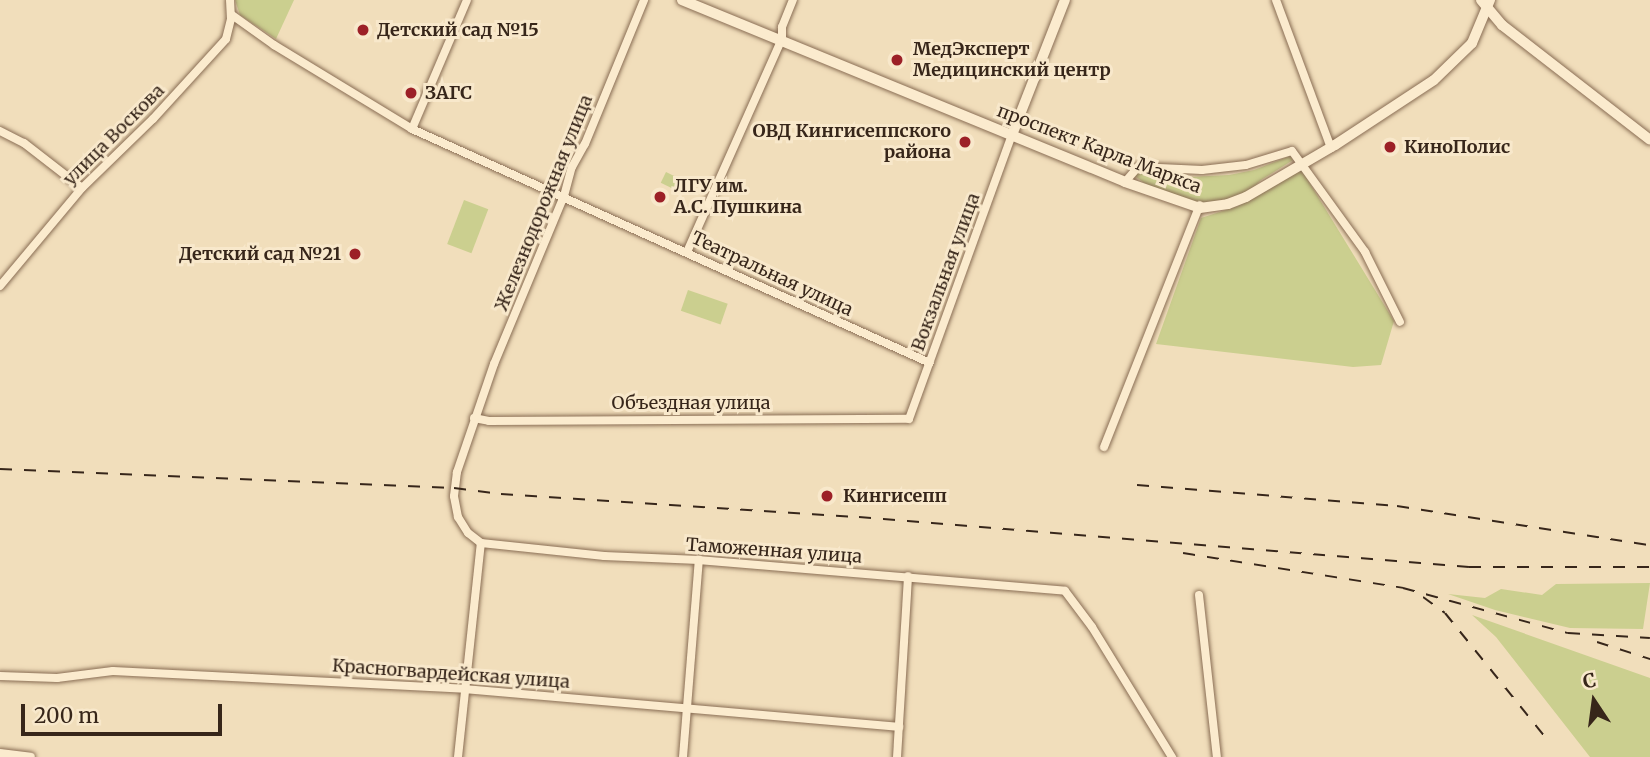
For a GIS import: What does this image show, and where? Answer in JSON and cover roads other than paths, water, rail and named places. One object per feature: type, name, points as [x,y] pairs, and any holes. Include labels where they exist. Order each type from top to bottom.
[{"type":"main road","name":"проспект Карла Маркса","points":[[682,0],[782,38],[1126,181],[1200,206],[1228,205],[1246,197],[1330,146],[1450,67],[1477,35],[1486,2]]},
{"type":"main road","points":[[692,0],[782,38]]},
{"type":"main road","points":[[1013,134],[1065,0]]},
{"type":"main road","points":[[1486,2],[1509,31],[1650,140]]},
{"type":"street","name":"улица Воскова","points":[[0,286],[82,188],[153,119],[226,39],[232,15],[230,0]]},
{"type":"street","points":[[412,129],[467,0]]},
{"type":"street","name":"Железнодорожная улица","points":[[481,543],[468,533],[458,517],[454,496],[457,472],[474,418],[564,195],[572,167],[585,144],[644,0]]},
{"type":"street","points":[[687,252],[782,38],[782,27],[793,0]]},
{"type":"street","points":[[1276,0],[1330,146]]},
{"type":"street","name":"Театральная улица","points":[[232,15],[274,45],[412,129],[564,195],[930,363]]},
{"type":"street","points":[[0,131],[24,144],[82,188]]},
{"type":"street","name":"Вокзальная улица","points":[[909,419],[1013,134]]},
{"type":"street","points":[[1126,181],[1138,167],[1161,170],[1246,165],[1292,151],[1365,252],[1400,322]]},
{"type":"street","points":[[1104,447],[1200,206]]},
{"type":"street","name":"Объездная улица","points":[[474,418],[489,421],[909,419]]},
{"type":"street","points":[[458,757],[481,543]]},
{"type":"street","name":"Таможенная улица","points":[[481,543],[604,556],[699,560],[908,576],[1065,592],[1092,627],[1172,757]]},
{"type":"street","points":[[683,757],[699,560]]},
{"type":"street","points":[[897,757],[908,576]]},
{"type":"street","points":[[1199,595],[1217,757]]},
{"type":"street","name":"Красногвардейская улица","points":[[0,676],[57,678],[113,671],[465,689],[899,727]]},
{"type":"street","points":[[0,753],[31,757]]},
{"type":"railway","points":[[0,469],[454,488],[501,494],[859,517],[1469,567],[1650,567]]},
{"type":"railway","points":[[1137,485],[1397,506],[1650,545]]},
{"type":"railway","points":[[1183,553],[1403,588],[1568,633],[1650,638]]},
{"type":"railway","points":[[1423,597],[1445,613],[1549,742]]},
{"type":"railway","points":[[1597,642],[1650,659]]},
{"type":"place","name":"Детский сад №15","points":[[363,30]]},
{"type":"place","name":"МедЭксперт Медицинский центр","points":[[897,60]]},
{"type":"place","name":"ЗАГС","points":[[411,93]]},
{"type":"place","name":"ОВД Кингисеппского района","points":[[965,142]]},
{"type":"place","name":"КиноПолис","points":[[1390,147]]},
{"type":"place","name":"ЛГУ им. А.С. Пушкина","points":[[660,197]]},
{"type":"place","name":"Детский сад №21","points":[[355,254]]},
{"type":"place","name":"Кингисепп","points":[[827,496]]}]
